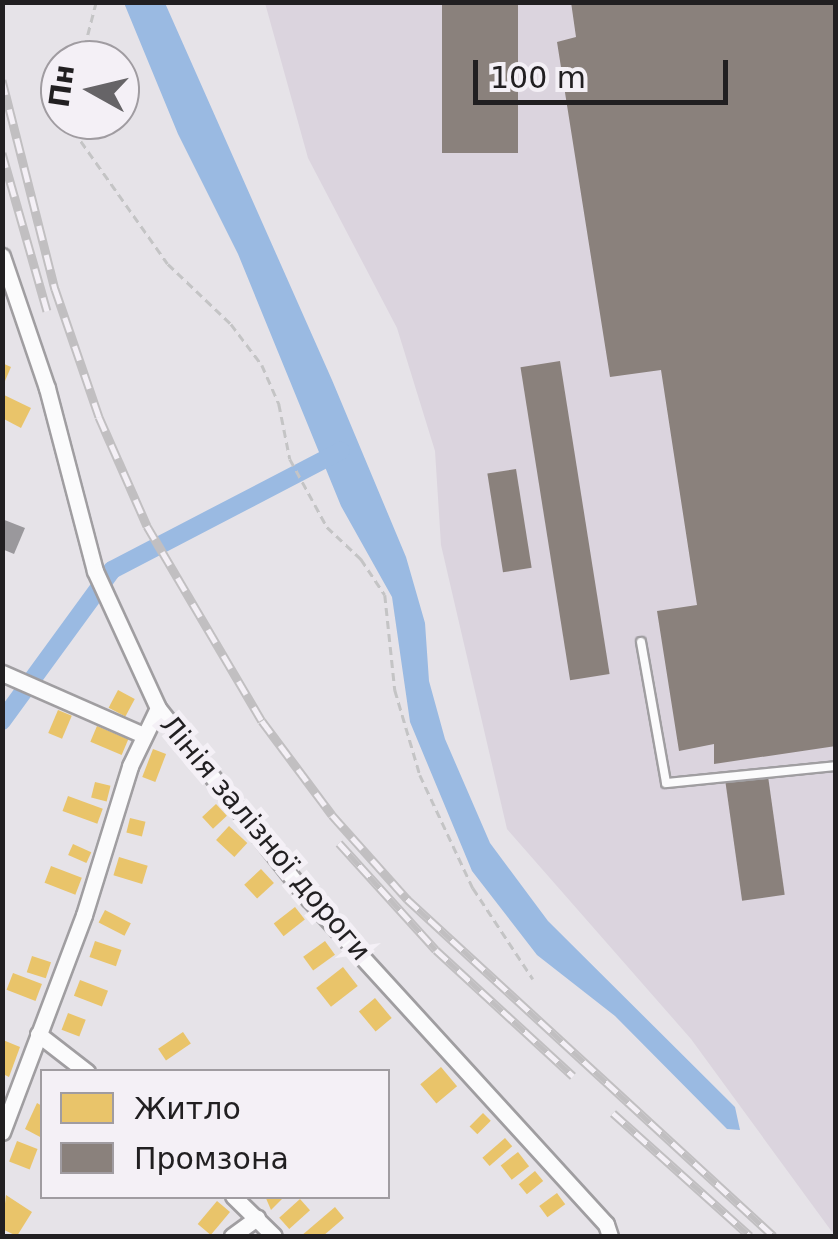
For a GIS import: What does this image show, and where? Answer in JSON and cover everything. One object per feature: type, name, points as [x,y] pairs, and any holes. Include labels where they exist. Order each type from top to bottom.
[{"type":"street","name":"Лінія залізної дороги","points":[[2,256],[47,388],[95,571],[108,607],[158,708],[310,899],[606,1224],[610,1236]]},
{"type":"street","points":[[8,676],[44,696],[143,735]]},
{"type":"street","points":[[2,1132],[143,735],[158,708]]},
{"type":"street","points":[[38,1034],[83,1069]]},
{"type":"street","points":[[236,1199],[274,1236]]},
{"type":"street","points":[[232,1236],[257,1218]]},
{"type":"lane","points":[[641,642],[666,783],[836,766]]},
{"type":"path","points":[[87,40],[96,2]]},
{"type":"path","points":[[80,140],[158,252],[262,365],[279,404],[290,459],[327,527],[361,559],[384,595],[394,690],[420,776],[473,888],[533,979]]},
{"type":"shaded area","points":[[265,3],[835,3],[835,1236],[691,1039],[507,829],[441,545],[435,451],[397,328],[308,158]]},
{"type":"water","points":[[124,3],[165,3],[406,557],[425,623],[429,681],[445,739],[490,843],[548,921],[735,1107],[740,1130],[727,1129],[615,1016],[537,955],[472,871],[410,722],[392,597],[341,506],[238,254],[178,134]]},
{"type":"building: Житло","points":[[2,363],[11,367],[5,381],[2,379]]},
{"type":"building: Житло","points":[[2,394],[31,408],[21,428],[2,418]]},
{"type":"building: Житло","points":[[118,690],[135,699],[125,717],[109,708]]},
{"type":"building: Житло","points":[[58,710],[72,716],[62,739],[48,733]]},
{"type":"building: Житло","points":[[97,726],[128,739],[122,755],[90,742]]},
{"type":"building: Житло","points":[[153,749],[166,754],[155,782],[142,777]]},
{"type":"building: Житло","points":[[95,782],[111,786],[107,801],[91,798]]},
{"type":"building: Житло","points":[[68,796],[103,809],[97,824],[63,811]]},
{"type":"building: Житло","points":[[216,804],[227,816],[213,829],[202,817]]},
{"type":"building: Житло","points":[[130,818],[146,822],[142,836],[126,833]]},
{"type":"building: Житло","points":[[229,826],[247,843],[234,857],[216,840]]},
{"type":"building: Житло","points":[[73,844],[91,852],[86,863],[68,855]]},
{"type":"building: Житло","points":[[119,857],[148,866],[142,884],[113,875]]},
{"type":"building: Житло","points":[[51,866],[82,878],[75,895],[45,883]]},
{"type":"building: Житло","points":[[261,869],[274,883],[257,899],[244,885]]},
{"type":"building: Житло","points":[[295,907],[305,920],[284,936],[274,924]]},
{"type":"building: Житло","points":[[105,910],[131,923],[124,936],[99,922]]},
{"type":"building: Житло","points":[[95,941],[121,950],[116,966],[89,957]]},
{"type":"building: Житло","points":[[325,941],[335,955],[313,971],[303,957]]},
{"type":"building: Житло","points":[[32,956],[51,962],[46,978],[27,972]]},
{"type":"building: Житло","points":[[343,967],[358,986],[331,1007],[316,988]]},
{"type":"building: Житло","points":[[13,973],[42,984],[35,1001],[7,990]]},
{"type":"building: Житло","points":[[80,980],[108,991],[102,1007],[74,996]]},
{"type":"building: Житло","points":[[375,998],[392,1018],[376,1031],[359,1011]]},
{"type":"building: Житло","points":[[68,1013],[86,1020],[79,1037],[62,1030]]},
{"type":"building: Житло","points":[[183,1032],[191,1044],[166,1060],[158,1049]]},
{"type":"building: Житло","points":[[3,1040],[20,1047],[9,1077],[3,1074]]},
{"type":"building: Житло","points":[[441,1067],[457,1086],[436,1104],[420,1084]]},
{"type":"building: Житло","points":[[37,1103],[40,1137],[25,1129]]},
{"type":"building: Житло","points":[[483,1113],[491,1121],[477,1134],[470,1126]]},
{"type":"building: Житло","points":[[505,1138],[512,1146],[490,1166],[482,1158]]},
{"type":"building: Житло","points":[[17,1141],[38,1149],[30,1169],[9,1162]]},
{"type":"building: Житло","points":[[518,1152],[529,1166],[512,1180],[501,1166]]},
{"type":"building: Житло","points":[[535,1171],[543,1181],[527,1194],[519,1184]]},
{"type":"building: Житло","points":[[557,1193],[565,1204],[547,1217],[539,1206]]},
{"type":"building: Житло","points":[[6,1195],[32,1212],[17,1236],[2,1229]]},
{"type":"building: Житло","points":[[266,1199],[282,1199],[271,1210]]},
{"type":"building: Житло","points":[[300,1199],[310,1210],[289,1229],[279,1218]]},
{"type":"building: Житло","points":[[217,1201],[230,1212],[211,1235],[198,1224]]},
{"type":"building: Житло","points":[[335,1207],[344,1218],[323,1236],[301,1236]]},
{"type":"building: Промзона","points":[[442,2],[518,2],[518,153],[442,153]]},
{"type":"building: Промзона","points":[[571,2],[836,2],[836,746],[714,764],[714,744],[679,751],[657,611],[697,605],[661,370],[610,377],[557,42],[576,37]]},
{"type":"building: Промзона","points":[[560,361],[610,674],[570,680],[520,367]]},
{"type":"building: Промзона","points":[[516,469],[532,568],[503,572],[487,474]]},
{"type":"building: Промзона","points":[[768,776],[785,895],[742,901],[725,782]]},
{"type":"building: Інше","points":[[2,519],[25,528],[14,554],[2,549]]},
{"type":"waterway","points":[[2,721],[112,570],[341,451]]},
{"type":"railway","points":[[2,80],[55,289],[99,417],[147,526],[262,721],[332,815],[407,899],[773,1236]]},
{"type":"railway","points":[[2,153],[47,311]]},
{"type":"railway","points":[[339,843],[436,950],[573,1076]]},
{"type":"railway","points":[[613,1113],[750,1236]]}]
